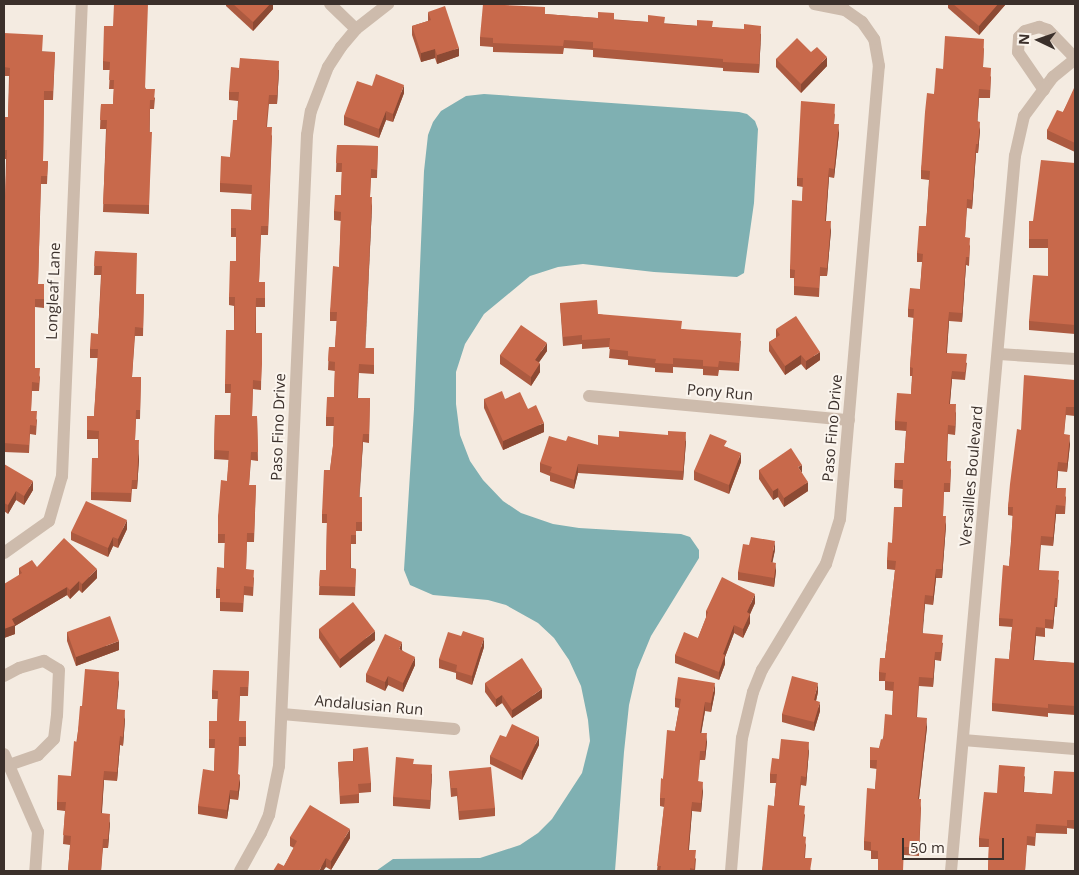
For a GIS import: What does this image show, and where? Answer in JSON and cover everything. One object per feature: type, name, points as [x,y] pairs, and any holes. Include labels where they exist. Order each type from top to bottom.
[{"type":"street","name":"Longleaf Lane","points":[[4,554],[49,522],[62,476],[82,4]]},
{"type":"street","points":[[330,4],[356,29]]},
{"type":"street","name":"Paso Fino Drive","points":[[240,871],[261,834],[276,786],[282,714],[307,135],[311,112],[328,67],[356,29],[388,4]]},
{"type":"street","name":"Paso Fino Drive","points":[[731,871],[746,714],[762,670],[815,585],[835,542],[840,518],[879,56],[869,30],[854,15],[836,6],[815,4]]},
{"type":"street","name":"Versailles Boulevard","points":[[951,871],[999,354],[1015,156],[1024,116],[1044,90],[1053,77],[1075,58],[1048,30],[1040,27],[1025,32],[1019,37],[1018,52],[1044,90]]},
{"type":"street","points":[[999,354],[1075,358]]},
{"type":"street","name":"Pony Run","points":[[588,396],[849,420]]},
{"type":"street","points":[[4,676],[19,668],[44,661],[59,670],[58,715],[54,739],[38,756],[6,760],[38,832],[35,871]]},
{"type":"street","name":"Andalusian Run","points":[[282,714],[454,729]]},
{"type":"street","points":[[963,740],[1075,748]]},
{"type":"water","points":[[484,94],[739,112],[747,114],[755,121],[758,129],[754,203],[744,273],[737,277],[654,272],[583,264],[558,267],[530,276],[484,314],[465,344],[456,372],[456,404],[460,435],[470,461],[483,480],[503,501],[521,513],[553,524],[579,528],[681,534],[690,537],[699,550],[699,558],[651,636],[637,670],[629,705],[615,871],[376,871],[393,859],[480,858],[520,845],[538,833],[552,819],[582,773],[590,741],[581,686],[569,660],[554,638],[538,623],[506,605],[488,600],[433,595],[410,585],[404,570],[414,409],[424,171],[428,135],[433,122],[441,111],[466,96]]},
{"type":"building","points":[[114,4],[148,4],[145,89],[155,89],[154,100],[150,100],[149,132],[152,132],[149,205],[103,204],[107,120],[100,120],[101,104],[113,104],[114,80],[109,80],[110,62],[103,61],[104,26],[113,26]]},
{"type":"building","points":[[233,4],[270,4],[253,22]]},
{"type":"building","points":[[483,4],[545,7],[545,14],[598,18],[598,12],[614,13],[614,20],[648,22],[648,15],[665,17],[664,24],[697,26],[697,20],[713,21],[712,27],[744,29],[744,24],[761,26],[759,64],[723,62],[723,59],[593,48],[593,42],[564,40],[563,46],[493,43],[493,38],[480,37]]},
{"type":"building","points":[[953,4],[998,4],[979,26]]},
{"type":"building","points":[[445,6],[459,48],[437,55],[435,49],[421,53],[412,26],[431,20],[428,12]]},
{"type":"building","points":[[4,33],[43,35],[42,52],[55,52],[53,91],[44,91],[43,161],[48,161],[47,176],[41,176],[38,284],[44,284],[44,299],[35,299],[35,368],[40,368],[39,383],[32,382],[31,411],[37,411],[36,426],[30,425],[29,445],[4,443],[4,200],[7,150],[4,150],[4,117],[8,117],[10,68],[4,67]]},
{"type":"building","points":[[945,36],[984,39],[983,67],[991,68],[990,90],[979,89],[977,121],[980,122],[978,144],[976,144],[972,200],[967,199],[965,237],[970,238],[969,257],[966,257],[962,313],[949,312],[946,353],[967,354],[965,372],[952,371],[949,404],[956,404],[955,426],[948,425],[946,461],[951,461],[950,483],[944,483],[943,516],[946,516],[942,569],[936,569],[933,596],[925,595],[922,633],[943,635],[941,652],[935,652],[933,678],[919,677],[916,717],[927,718],[918,799],[921,799],[919,847],[904,847],[903,871],[878,871],[878,851],[871,850],[871,842],[864,841],[867,788],[875,789],[877,760],[870,760],[870,747],[879,748],[881,739],[883,740],[885,714],[892,715],[894,682],[885,681],[886,673],[879,672],[880,658],[885,658],[896,561],[887,560],[888,542],[892,543],[894,507],[902,507],[903,480],[894,480],[895,463],[904,463],[907,422],[895,421],[897,393],[911,394],[913,368],[910,367],[914,309],[908,309],[910,288],[920,289],[923,254],[917,253],[919,226],[926,226],[930,171],[921,170],[925,112],[927,93],[934,94],[936,68],[943,69]]},
{"type":"building","points":[[797,38],[811,52],[817,47],[827,57],[801,84],[776,59]]},
{"type":"building","points":[[240,58],[279,61],[277,95],[269,95],[266,127],[272,127],[268,226],[261,226],[259,282],[265,282],[265,298],[256,298],[255,333],[262,333],[262,364],[261,381],[253,380],[252,416],[257,416],[258,452],[251,452],[249,485],[256,485],[254,533],[247,533],[246,569],[254,570],[253,587],[244,586],[243,603],[220,602],[220,589],[216,589],[217,567],[224,568],[225,534],[218,534],[218,517],[221,480],[227,481],[229,451],[214,450],[215,415],[230,415],[231,384],[225,384],[226,330],[234,330],[235,297],[229,297],[230,261],[236,261],[236,228],[231,228],[231,209],[251,210],[252,185],[220,183],[221,156],[230,157],[233,120],[237,120],[239,92],[229,92],[231,67],[239,68]]},
{"type":"building","points":[[376,74],[404,85],[393,114],[386,111],[379,129],[344,116],[357,81],[372,86]]},
{"type":"building","points":[[1074,88],[1075,143],[1047,130],[1057,110],[1063,112]]},
{"type":"building","points":[[801,101],[835,104],[834,124],[839,124],[834,169],[829,168],[825,221],[831,221],[827,268],[820,267],[819,288],[794,286],[795,270],[790,269],[792,200],[802,201],[803,178],[797,178]]},
{"type":"building","points":[[337,145],[378,146],[377,170],[371,169],[370,197],[372,197],[365,348],[374,348],[374,365],[359,364],[357,398],[370,398],[369,434],[363,434],[359,497],[362,497],[362,522],[356,522],[356,535],[351,535],[350,568],[356,569],[355,587],[319,586],[320,570],[326,570],[327,514],[322,514],[324,470],[330,470],[333,446],[334,417],[326,417],[327,397],[334,397],[335,362],[328,361],[329,347],[335,347],[337,312],[330,312],[333,266],[339,267],[341,212],[334,211],[335,195],[341,195],[342,163],[336,163]]},
{"type":"building","points":[[1041,160],[1075,163],[1075,325],[1029,321],[1033,275],[1048,276],[1048,239],[1029,239],[1029,221],[1033,221]]},
{"type":"building","points":[[95,251],[137,253],[136,294],[144,294],[143,328],[135,327],[132,377],[141,377],[140,410],[136,410],[135,440],[139,440],[137,480],[132,480],[131,493],[91,492],[92,458],[98,458],[99,431],[87,430],[87,416],[94,416],[98,349],[90,349],[91,333],[98,334],[102,266],[94,266]]},
{"type":"building","points":[[597,300],[598,314],[682,321],[681,329],[741,333],[739,363],[719,361],[718,367],[703,366],[703,360],[673,358],[673,364],[655,363],[656,359],[628,356],[628,351],[609,349],[610,338],[582,340],[582,335],[563,337],[560,303]]},
{"type":"building","points":[[796,316],[820,352],[806,361],[801,355],[785,366],[769,342],[780,335],[776,329]]},
{"type":"building","points":[[521,325],[547,343],[535,360],[540,363],[531,377],[500,355]]},
{"type":"building","points":[[1024,375],[1075,380],[1075,407],[1066,407],[1064,434],[1070,435],[1067,463],[1058,462],[1056,488],[1066,488],[1065,506],[1056,505],[1053,537],[1041,536],[1038,570],[1059,571],[1057,598],[1055,598],[1053,620],[1045,619],[1045,628],[1036,627],[1033,660],[1075,663],[1075,706],[1048,704],[1048,708],[992,703],[995,658],[1009,659],[1013,619],[999,618],[1003,565],[1009,566],[1013,507],[1008,507],[1017,429],[1021,430]]},
{"type":"building","points":[[502,391],[505,399],[520,392],[528,409],[536,405],[544,423],[503,441],[484,399]]},
{"type":"building","points":[[619,431],[668,435],[668,431],[686,432],[683,471],[578,464],[574,480],[550,472],[552,467],[540,463],[549,436],[566,441],[568,436],[598,445],[598,435],[619,437]]},
{"type":"building","points":[[710,434],[727,441],[724,446],[741,453],[729,485],[694,471]]},
{"type":"building","points":[[791,448],[802,465],[798,467],[808,482],[784,498],[778,488],[773,491],[759,470]]},
{"type":"building","points":[[4,464],[33,481],[24,496],[16,491],[8,505],[4,503]]},
{"type":"building","points":[[86,501],[127,520],[118,539],[113,537],[108,548],[71,532]]},
{"type":"building","points":[[751,537],[775,541],[771,562],[776,563],[774,578],[738,572],[743,544],[749,545]]},
{"type":"building","points":[[64,538],[97,569],[82,584],[79,581],[70,590],[67,587],[12,619],[15,625],[4,629],[4,584],[22,573],[19,568],[32,560],[37,567]]},
{"type":"building","points":[[722,577],[755,594],[747,612],[750,614],[743,629],[734,625],[723,654],[725,655],[719,672],[675,655],[684,632],[698,638],[708,612],[706,611]]},
{"type":"building","points":[[353,602],[375,631],[340,659],[319,629]]},
{"type":"building","points":[[110,616],[119,641],[76,657],[67,632]]},
{"type":"building","points":[[463,631],[484,638],[472,676],[456,671],[457,665],[439,659],[448,632],[461,636]]},
{"type":"building","points":[[385,634],[402,642],[399,649],[415,657],[403,683],[388,676],[385,682],[366,674]]},
{"type":"building","points":[[522,658],[542,689],[512,710],[502,695],[496,699],[485,683]]},
{"type":"building","points":[[85,669],[119,672],[116,709],[125,710],[123,737],[120,736],[117,772],[104,771],[101,813],[110,814],[108,839],[103,839],[101,871],[68,871],[71,836],[63,835],[66,802],[57,802],[58,775],[71,776],[74,741],[77,742],[80,706],[82,706]]},
{"type":"building","points":[[213,670],[249,671],[248,687],[240,687],[239,721],[246,721],[246,737],[239,737],[238,774],[240,775],[238,791],[230,790],[227,810],[198,806],[203,769],[214,771],[215,739],[209,739],[209,721],[217,721],[218,691],[212,690]]},
{"type":"building","points":[[792,676],[818,683],[814,700],[820,702],[814,722],[782,714]]},
{"type":"building","points":[[678,677],[715,683],[711,703],[705,702],[700,733],[707,733],[705,751],[700,751],[698,781],[703,782],[701,803],[692,802],[688,850],[696,850],[694,869],[690,868],[690,871],[660,871],[661,866],[657,866],[665,798],[660,798],[661,778],[663,779],[667,730],[675,731],[681,699],[675,698]]},
{"type":"building","points":[[512,724],[539,737],[522,771],[490,756],[500,735],[506,737]]},
{"type":"building","points":[[781,739],[809,742],[806,777],[801,776],[798,805],[805,806],[802,836],[806,837],[804,858],[812,858],[810,871],[762,871],[768,805],[774,806],[777,774],[770,774],[772,758],[779,759]]},
{"type":"building","points":[[368,747],[371,783],[358,784],[359,794],[340,796],[338,762],[354,761],[353,749]]},
{"type":"building","points":[[396,757],[414,759],[413,764],[432,765],[430,800],[393,797]]},
{"type":"building","points":[[999,765],[1025,767],[1023,792],[1052,794],[1054,771],[1075,772],[1075,820],[1067,820],[1067,826],[1036,824],[1035,837],[1027,836],[1025,871],[988,871],[989,839],[979,838],[984,792],[997,793]]},
{"type":"building","points":[[491,767],[495,808],[459,811],[457,788],[451,788],[449,771]]},
{"type":"building","points":[[310,805],[350,829],[331,861],[326,858],[319,871],[273,871],[278,863],[284,866],[297,841],[290,837]]}]
